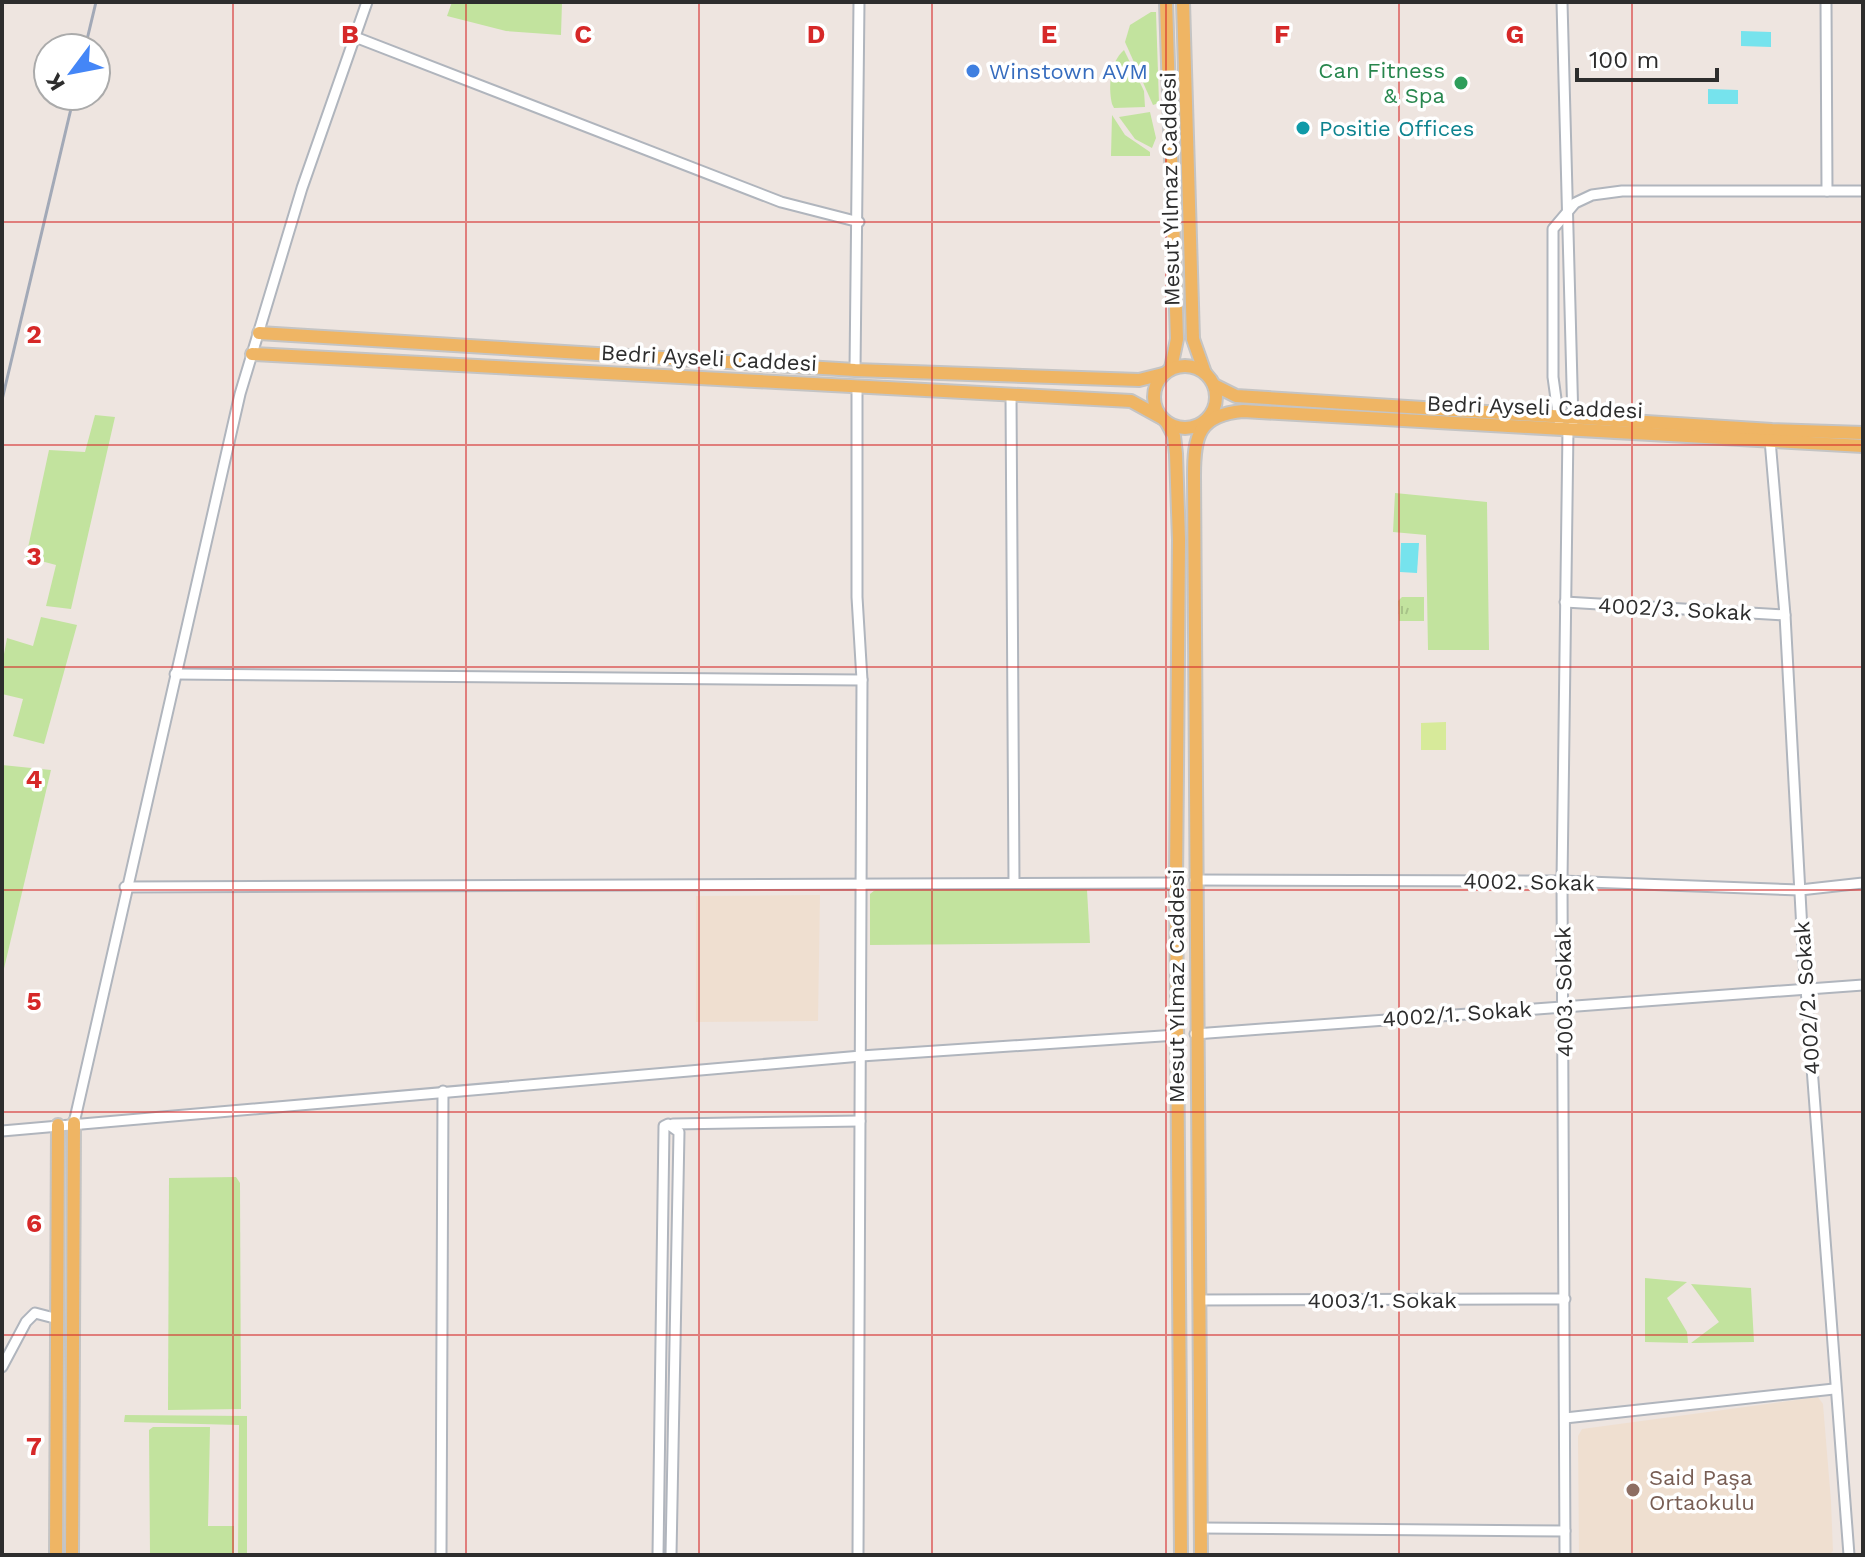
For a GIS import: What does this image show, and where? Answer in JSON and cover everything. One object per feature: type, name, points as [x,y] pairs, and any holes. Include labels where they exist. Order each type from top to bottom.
[{"type":"main road","name":"Mesut Yılmaz Caddesi","points":[[1166,2],[1177,339],[1167,371]]},
{"type":"main road","name":"Mesut Yılmaz Caddesi","points":[[1183,2],[1193,339],[1205,373]]},
{"type":"main road","name":"Bedri Ayseli Caddesi","points":[[259,333],[855,370],[1139,380],[1167,371]]},
{"type":"main road","name":"Bedri Ayseli Caddesi","points":[[252,354],[1131,401],[1164,420]]},
{"type":"main road","points":[[1189,366],[1205,373],[1214,385],[1216,400],[1208,420],[1185,429],[1164,420],[1155,408],[1154,390],[1167,371],[1189,366]]},
{"type":"main road","name":"Bedri Ayseli Caddesi","points":[[1214,385],[1236,396],[1863,446]]},
{"type":"main road","name":"Bedri Ayseli Caddesi","points":[[1208,420],[1224,413],[1243,411],[1863,433]]},
{"type":"main road","name":"Mesut Yılmaz Caddesi","points":[[1164,420],[1174,436],[1179,540],[1176,883],[1181,1555]]},
{"type":"main road","name":"Mesut Yılmaz Caddesi","points":[[1201,1555],[1195,1034],[1194,463],[1198,437],[1208,420]]},
{"type":"main road","points":[[72,1555],[74,1123]]},
{"type":"main road","points":[[56,1555],[58,1125]]},
{"type":"street","points":[[74,1123],[125,887],[252,354],[302,188],[367,2]]},
{"type":"street","points":[[855,370],[859,2]]},
{"type":"street","points":[[1562,2],[1566,424]]},
{"type":"street","points":[[1826,2],[1827,191]]},
{"type":"street","points":[[355,37],[781,202],[859,222]]},
{"type":"street","points":[[1566,424],[1553,377],[1553,229],[1575,203],[1592,195],[1622,191],[1863,191]]},
{"type":"street","points":[[857,387],[857,597],[862,680],[858,1555]]},
{"type":"street","points":[[1011,395],[1014,882]]},
{"type":"street","name":"4003. Sokak","points":[[1565,1555],[1562,881],[1566,424]]},
{"type":"street","name":"4002/2. Sokak","points":[[1770,440],[1785,615],[1806,990],[1834,1389],[1849,1555]]},
{"type":"street","name":"4002/3. Sokak","points":[[1565,602],[1785,615]]},
{"type":"street","points":[[175,674],[862,680]]},
{"type":"street","name":"4002. Sokak","points":[[1195,880],[1562,881],[1800,890],[1863,883]]},
{"type":"street","points":[[125,887],[1176,883]]},
{"type":"street","name":"4002/1. Sokak","points":[[1195,1034],[1863,985]]},
{"type":"street","points":[[2,1131],[861,1056],[1177,1035]]},
{"type":"street","points":[[441,1555],[443,1091]]},
{"type":"street","points":[[658,1555],[664,1126],[860,1121]]},
{"type":"street","points":[[671,1555],[679,1132],[673,1124]]},
{"type":"street","name":"4003/1. Sokak","points":[[1200,1300],[1565,1299]]},
{"type":"street","points":[[2,1367],[26,1322],[35,1313],[58,1319]]},
{"type":"street","points":[[1565,1418],[1834,1389]]},
{"type":"street","points":[[1201,1528],[1565,1531]]},
{"type":"shaded area","points":[[820,895],[818,1021],[696,1022],[696,896]]},
{"type":"shaded area","points":[[1818,1397],[1823,1404],[1831,1501],[1833,1551],[1829,1555],[1579,1555],[1578,1436],[1582,1429]]},
{"type":"green space","points":[[452,2],[562,2],[561,35],[506,31],[447,16]]},
{"type":"green space","points":[[1156,12],[1159,103],[1153,105],[1125,42],[1130,25]]},
{"type":"green space","points":[[1124,50],[1144,91],[1145,107],[1114,108],[1112,104],[1111,75]]},
{"type":"green space","points":[[1150,112],[1156,138],[1152,148],[1135,139],[1119,117]]},
{"type":"green space","points":[[1112,115],[1125,135],[1150,152],[1150,156],[1111,156]]},
{"type":"green space","points":[[95,415],[115,417],[71,609],[46,606],[56,565],[26,557],[49,450],[85,452]]},
{"type":"green space","points":[[1395,493],[1487,502],[1489,650],[1428,650],[1426,535],[1393,532]]},
{"type":"green space","points":[[1402,597],[1424,597],[1424,621],[1399,621],[1398,601]]},
{"type":"green space","points":[[41,617],[77,625],[44,744],[13,736],[23,699],[2,694],[2,665],[7,638],[33,646]]},
{"type":"green space","points":[[1446,722],[1446,750],[1421,750],[1421,723]]},
{"type":"green space","points":[[2,765],[51,770],[2,977]]},
{"type":"green space","points":[[875,890],[1087,890],[1090,943],[870,945],[870,894]]},
{"type":"green space","points":[[236,1177],[240,1183],[241,1409],[168,1410],[169,1178]]},
{"type":"green space","points":[[1645,1278],[1687,1282],[1667,1298],[1687,1332],[1688,1343],[1645,1342]]},
{"type":"green space","points":[[1691,1284],[1751,1288],[1754,1342],[1691,1343],[1719,1322]]},
{"type":"green space","points":[[125,1415],[247,1416],[247,1555],[238,1555],[239,1425],[124,1422]]},
{"type":"green space","points":[[153,1427],[210,1427],[208,1526],[234,1526],[234,1554],[150,1555],[149,1430]]},
{"type":"water","points":[[1741,31],[1771,32],[1771,47],[1741,46]]},
{"type":"water","points":[[1708,89],[1738,90],[1738,104],[1708,104]]},
{"type":"water","points":[[1401,543],[1419,543],[1417,573],[1400,572]]},
{"type":"railway","points":[[89,32],[96,2]]},
{"type":"railway","points":[[2,400],[70,112]]},
{"type":"place","name":"Winstown AVM","points":[[973,71]]},
{"type":"place","name":"Can Fitness & Spa","points":[[1461,83]]},
{"type":"place","name":"Positie Offices","points":[[1303,128]]},
{"type":"place","name":"Said Paşa Ortaokulu","points":[[1633,1490]]}]
